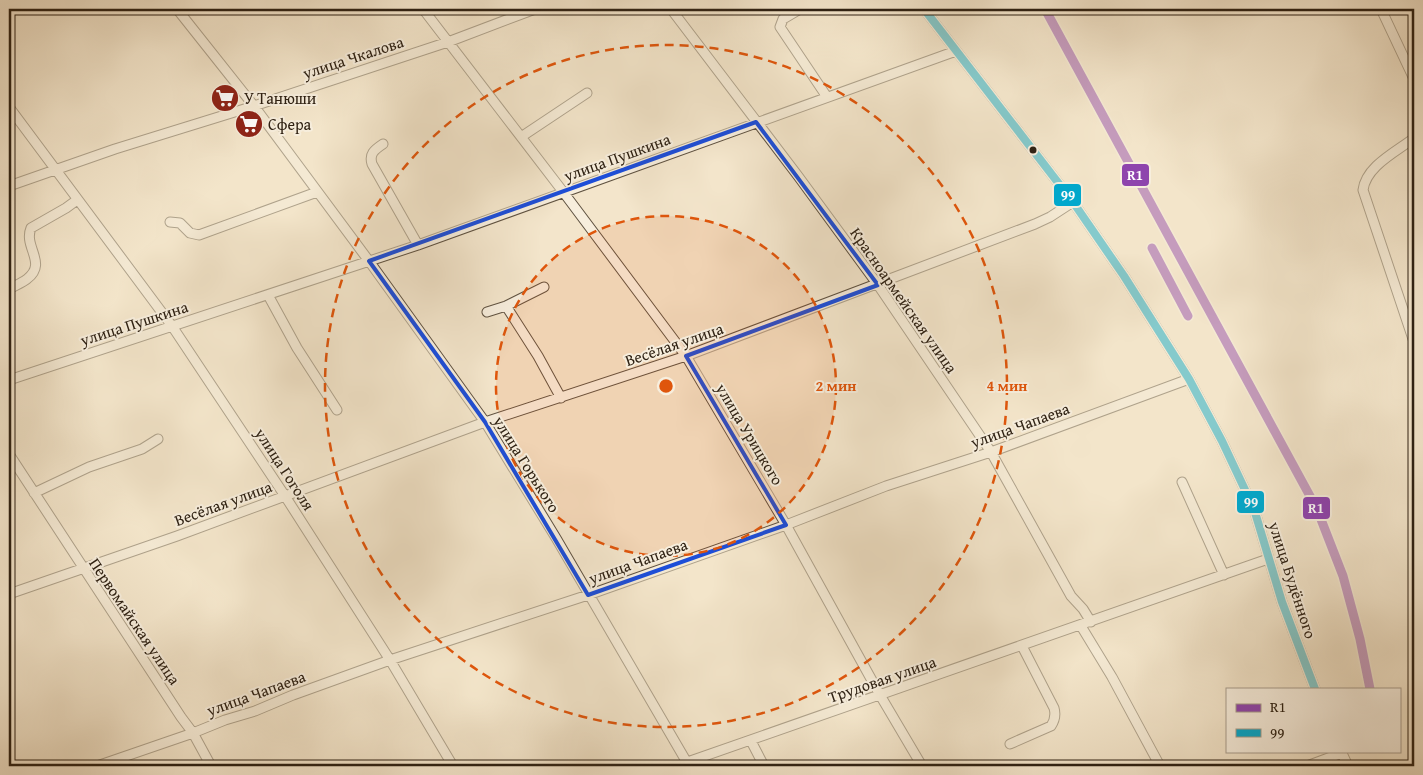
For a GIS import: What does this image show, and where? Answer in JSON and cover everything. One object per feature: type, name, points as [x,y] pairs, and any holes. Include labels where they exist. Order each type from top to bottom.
[{"type":"street","name":"улица Горького","points":[[177,9],[254,106],[485,422],[556,538],[687,764]]},
{"type":"street","name":"улица Урицкого","points":[[423,9],[686,356],[786,525],[880,695],[922,766]]},
{"type":"street","name":"улица Чкалова","points":[[9,186],[115,149],[254,106],[448,42],[535,9]]},
{"type":"street","name":"Красноармейская улица","points":[[671,9],[878,285],[991,452],[1071,596],[1083,609],[1091,622]]},
{"type":"street","points":[[800,9],[783,19],[780,27],[827,97]]},
{"type":"street","name":"улица Будённого","points":[[924,9],[1073,202],[1124,276],[1189,379],[1222,441],[1254,509],[1268,560],[1315,688]]},
{"type":"street","points":[[1380,9],[1414,79]]},
{"type":"street","name":"улица Пушкина","points":[[9,380],[418,245],[956,51]]},
{"type":"street","points":[[521,137],[587,94]]},
{"type":"street","name":"улица Гоголя","points":[[9,107],[172,326],[285,496],[390,660],[453,766]]},
{"type":"street","points":[[1414,138],[1373,168],[1364,182],[1363,190],[1414,342]]},
{"type":"street","points":[[383,144],[374,150],[370,159],[418,245]]},
{"type":"street","points":[[170,222],[180,223],[190,233],[198,235],[317,192]]},
{"type":"street","points":[[9,288],[27,279],[35,270],[36,261],[28,234],[30,228],[77,200]]},
{"type":"street","name":"Весёлая улица","points":[[9,594],[177,536],[485,422],[686,356],[1036,224],[1073,202]]},
{"type":"street","points":[[487,312],[506,306],[544,287]]},
{"type":"street","points":[[268,295],[297,348],[337,410]]},
{"type":"street","points":[[506,306],[538,356],[561,398]]},
{"type":"street","name":"улица Чапаева","points":[[97,766],[193,733],[390,660],[588,595],[786,525],[886,486],[991,452],[1189,379]]},
{"type":"street","points":[[34,493],[89,467],[142,449],[158,439]]},
{"type":"street","name":"Первомайская улица","points":[[9,454],[82,568],[193,733],[211,766]]},
{"type":"street","points":[[1182,482],[1224,575]]},
{"type":"street","name":"Трудовая улица","points":[[676,766],[687,764],[1268,560]]},
{"type":"street","points":[[1080,626],[1112,676],[1160,766]]},
{"type":"street","points":[[1010,744],[1051,726],[1055,714],[1054,708],[1022,646]]},
{"type":"street","points":[[751,741],[764,766]]},
{"type":"street","points":[[1306,766],[1342,752],[1348,766]]},
{"type":"highlighted area","points":[[756,122],[878,285],[686,356],[786,525],[588,595],[485,422],[369,261]]},
{"type":"transit line","name":"99","points":[[924,9],[1073,202],[1124,276],[1189,379],[1222,441],[1254,509],[1282,602],[1315,688]]},
{"type":"transit line","name":"R1","points":[[1045,9],[1317,509],[1343,576],[1360,639],[1370,688]]},
{"type":"transit line","name":"R1","points":[[1152,248],[1188,316]]},
{"type":"place","name":"У Танюши","points":[[225,98]]},
{"type":"place","name":"Сфера","points":[[249,124]]}]
